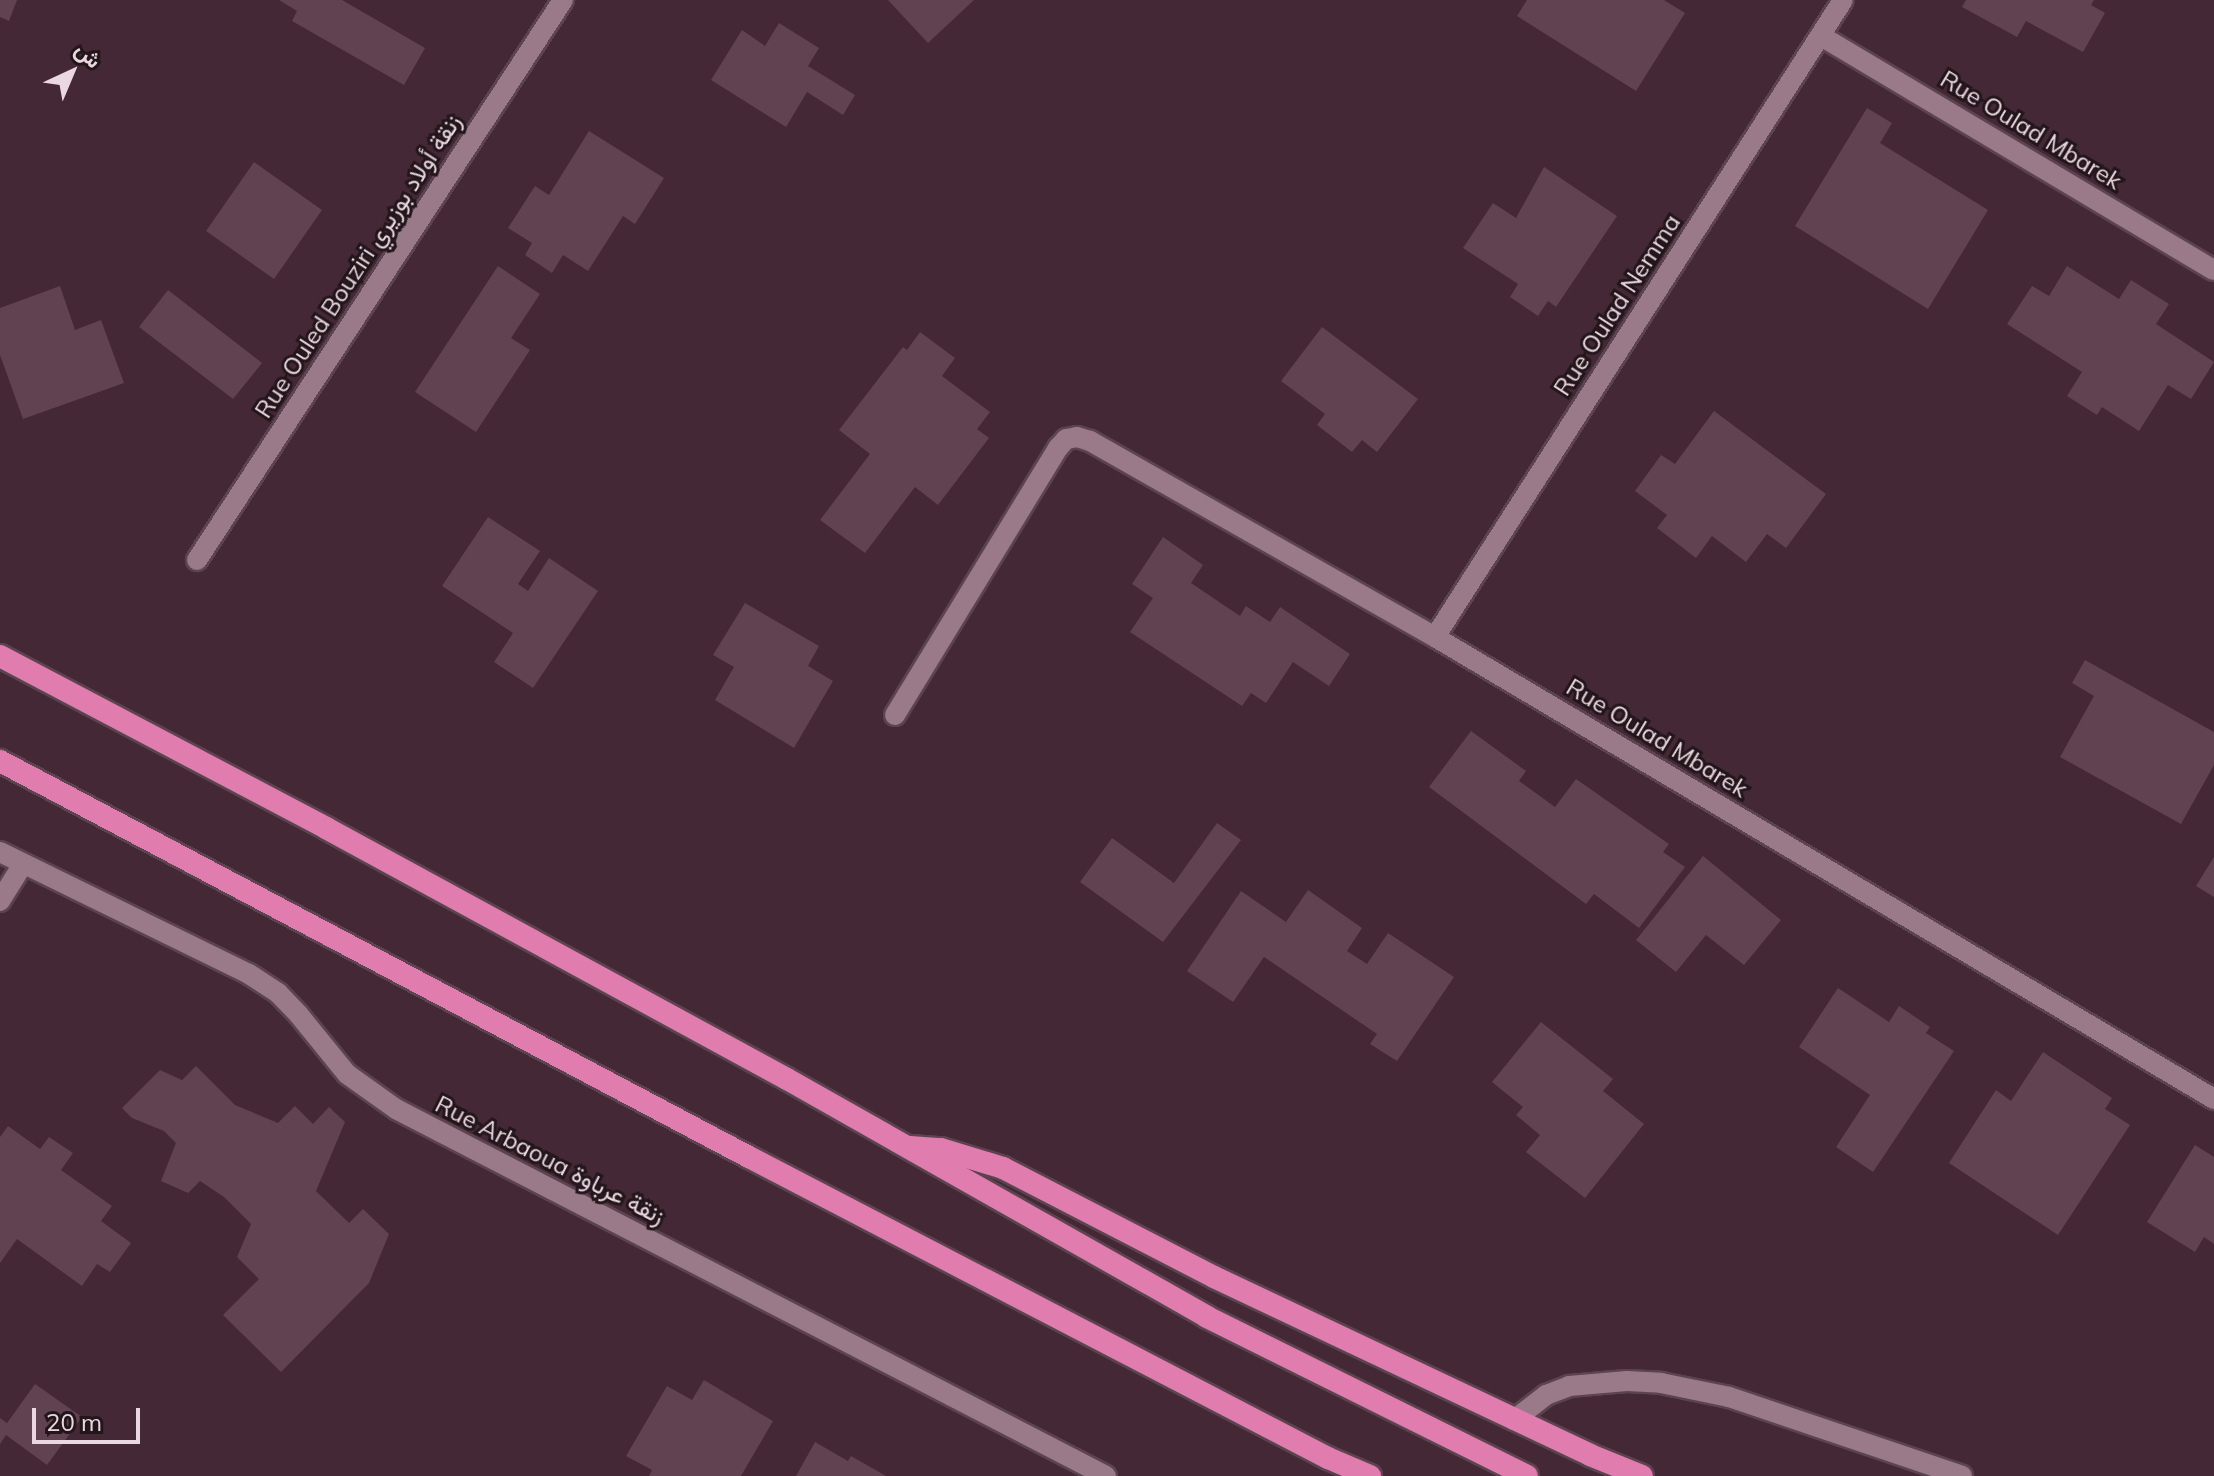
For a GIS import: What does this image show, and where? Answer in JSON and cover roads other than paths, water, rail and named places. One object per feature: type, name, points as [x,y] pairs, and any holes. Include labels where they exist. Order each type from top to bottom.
[{"type":"highway","points":[[0,656],[326,828],[1207,1317],[1527,1476]]},
{"type":"highway","points":[[0,761],[1328,1458],[1370,1476]]},
{"type":"highway","points":[[905,1147],[941,1149],[1003,1168],[1214,1277],[1514,1420],[1642,1476]]},
{"type":"highway","points":[[1328,1458],[1356,1476]]},
{"type":"street","name":"Rue Ouled Bouziri زنقة أولاد بوزيري","points":[[197,560],[563,0]]},
{"type":"street","name":"Rue Oulad Nemma","points":[[1435,637],[1843,0]]},
{"type":"street","name":"Rue Oulad Mbarek","points":[[1821,36],[2214,270]]},
{"type":"street","name":"Rue Oulad Mbarek","points":[[895,715],[1066,439],[1090,441],[1435,637],[2214,1099]]},
{"type":"street","name":"Rue Arbaoua زنقة عرباوة","points":[[0,852],[249,974],[278,993],[347,1074],[396,1109],[1106,1476]]},
{"type":"street","points":[[0,901],[23,864]]},
{"type":"street","points":[[1514,1420],[1546,1395],[1569,1386],[1593,1382],[1661,1383],[1729,1397],[1962,1476]]}]
